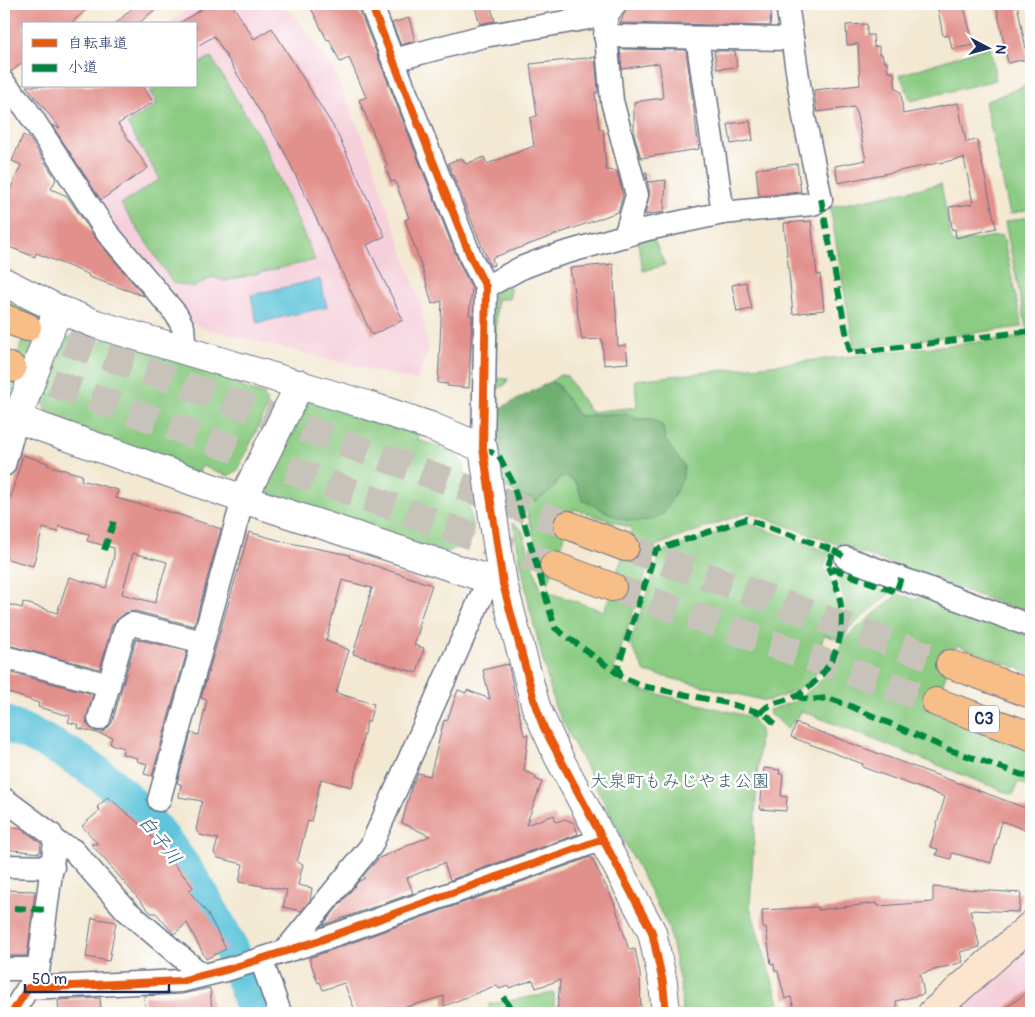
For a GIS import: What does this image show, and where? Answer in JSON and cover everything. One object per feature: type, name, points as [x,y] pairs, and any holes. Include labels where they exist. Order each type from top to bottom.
[{"type":"highway","points":[[568,525],[625,547]]},
{"type":"highway","points":[[554,566],[612,587]]},
{"type":"highway","name":"C3","points":[[950,664],[1031,694]]},
{"type":"highway","name":"C3","points":[[936,702],[1031,736]]},
{"type":"main road","points":[[947,1008],[1031,925]]},
{"type":"street","points":[[370,4],[394,60],[471,258],[486,287],[483,448],[496,582],[542,721],[558,756],[652,932],[656,946],[666,1013]]},
{"type":"street","points":[[486,287],[521,268],[625,236],[724,213],[812,204],[821,199],[804,117],[787,4]]},
{"type":"street","points":[[394,60],[484,36],[608,14],[697,38],[792,39]]},
{"type":"street","points":[[608,14],[612,101],[637,195],[625,236]]},
{"type":"street","points":[[697,38],[724,213]]},
{"type":"street","points":[[4,83],[26,107],[106,231],[176,314],[183,327],[186,352]]},
{"type":"street","points":[[4,282],[58,310],[186,352],[300,384],[430,426],[483,448]]},
{"type":"street","points":[[4,465],[10,416],[58,310]]},
{"type":"street","points":[[159,800],[243,498],[300,384]]},
{"type":"street","points":[[10,416],[243,498],[496,582]]},
{"type":"street","points":[[846,558],[1031,626]]},
{"type":"street","points":[[284,951],[371,846],[496,582]]},
{"type":"street","points":[[100,719],[125,629],[132,624],[203,642]]},
{"type":"street","points":[[4,657],[109,685]]},
{"type":"street","points":[[4,799],[51,834],[56,842],[73,850],[126,910],[202,975]]},
{"type":"street","points":[[4,969],[37,978],[181,981],[261,959],[603,839]]},
{"type":"street","points":[[12,1013],[28,988],[37,978],[56,842]]},
{"type":"street","points":[[4,866],[53,867]]},
{"type":"street","points":[[261,959],[280,1013]]},
{"type":"shaded area","points":[[197,4],[277,4],[296,16],[334,71],[368,150],[421,304],[428,353],[416,381],[206,329],[192,323],[111,224],[39,112],[73,88],[198,88],[198,22],[171,22]]},
{"type":"shaded area","points":[[1031,945],[1031,1013],[966,1013],[965,1009],[969,997]]},
{"type":"green space","points":[[990,46],[996,80],[911,101],[900,75]]},
{"type":"green space","points":[[211,57],[266,148],[315,260],[225,281],[213,277],[194,287],[173,283],[121,204],[160,179],[127,124],[157,104],[150,92],[157,88],[198,88],[198,64]]},
{"type":"green space","points":[[1031,83],[1031,209],[1010,214],[985,102]]},
{"type":"green space","points":[[941,184],[952,243],[1003,235],[1022,327],[854,348],[830,207]]},
{"type":"green space","points":[[1031,216],[1031,326],[1026,327],[1005,222]]},
{"type":"green space","points":[[652,235],[665,265],[643,271],[637,238]]},
{"type":"green space","points":[[506,284],[510,288],[510,299],[497,299],[494,378],[508,379],[506,384],[493,392],[493,294]]},
{"type":"green space","points":[[4,291],[39,312],[42,318],[13,400],[4,404],[4,382],[7,383],[31,316],[4,305]]},
{"type":"green space","points":[[80,333],[103,342],[105,337],[243,378],[241,387],[264,394],[268,406],[238,470],[228,476],[202,466],[198,474],[48,415],[42,399],[65,339]]},
{"type":"green space","name":"大泉町もみじやま公園","points":[[1031,336],[1031,606],[1019,610],[748,512],[655,546],[614,669],[625,686],[751,717],[760,730],[750,907],[782,1013],[682,1013],[681,989],[668,926],[555,707],[530,609],[513,523],[522,530],[542,593],[546,594],[547,592],[604,611],[632,528],[574,509],[548,584],[522,496],[536,501],[554,488],[558,479],[567,476],[577,484],[674,494],[683,475],[682,465],[666,441],[662,425],[652,419],[637,419],[627,413],[579,416],[557,384],[550,382],[560,375],[567,376],[590,412],[637,407],[635,380]]},
{"type":"green space","points":[[550,382],[557,384],[579,416],[627,413],[637,419],[652,419],[662,425],[666,441],[684,466],[683,478],[664,513],[653,519],[638,522],[621,519],[582,500],[577,484],[567,476],[558,479],[554,488],[536,501],[501,487],[497,474],[497,410]]},
{"type":"green space","points":[[313,400],[419,432],[418,440],[453,451],[464,464],[473,538],[446,553],[268,494],[268,478],[303,404]]},
{"type":"green space","points":[[747,523],[829,552],[824,568],[837,602],[838,630],[836,639],[824,635],[821,645],[832,649],[820,668],[797,689],[766,701],[645,672],[630,644],[661,552]]},
{"type":"green space","points":[[835,572],[890,593],[846,631],[845,602]]},
{"type":"green space","points":[[898,594],[917,600],[920,594],[1031,637],[1031,673],[957,645],[932,712],[1031,750],[1031,787],[1018,782],[1013,795],[802,711],[787,729],[770,715],[769,710],[796,701],[818,684],[835,662],[843,640]]},
{"type":"green space","points":[[554,993],[554,1013],[489,1013],[489,1004]]},
{"type":"water","points":[[320,279],[327,307],[257,323],[251,295]]},
{"type":"building","points":[[11,4],[93,4],[72,22],[22,22],[22,63],[11,72],[4,64],[4,11]]},
{"type":"building","points":[[137,4],[161,4],[140,22],[117,22]]},
{"type":"building","points":[[210,4],[232,4],[254,39],[272,28],[336,131],[385,236],[367,245],[403,320],[372,335],[284,151],[214,36],[198,46],[198,22],[181,22]]},
{"type":"building","points":[[309,4],[355,4],[363,19],[459,263],[472,289],[469,315],[472,315],[469,388],[447,386],[448,384],[438,383],[442,301],[432,304],[423,271],[405,220],[409,218],[395,181],[391,182],[385,166],[387,165],[359,100],[366,97],[349,58],[340,62]]},
{"type":"building","points":[[474,4],[490,4],[495,21],[480,24]]},
{"type":"building","points":[[772,4],[770,26],[620,23],[628,5]]},
{"type":"building","points":[[937,4],[963,4],[974,45],[952,49],[949,35],[943,36]]},
{"type":"building","points":[[996,4],[1017,4],[1028,59],[1008,63]]},
{"type":"building","points":[[409,18],[415,41],[401,45],[392,23]]},
{"type":"building","points":[[867,24],[867,35],[873,35],[874,47],[879,46],[879,54],[882,54],[884,62],[887,62],[888,72],[894,72],[896,89],[901,92],[903,114],[958,103],[966,142],[977,140],[996,228],[956,238],[955,229],[952,230],[949,207],[973,204],[964,158],[838,183],[835,166],[866,160],[855,107],[817,112],[814,90],[860,85],[858,44],[847,45],[846,25]]},
{"type":"building","points":[[620,49],[686,50],[699,149],[641,158],[634,134],[634,102],[663,98],[660,67],[659,63],[622,69]]},
{"type":"building","points":[[714,51],[735,51],[737,67],[717,69]]},
{"type":"building","points":[[595,57],[598,92],[595,93],[599,129],[603,129],[606,170],[617,171],[623,195],[618,212],[492,258],[494,265],[490,266],[448,163],[461,158],[466,164],[484,157],[487,164],[534,146],[530,118],[537,116],[530,64]]},
{"type":"building","points":[[28,88],[144,88],[153,102],[118,124],[148,168],[101,200],[52,125],[60,128]]},
{"type":"building","points":[[750,121],[753,140],[731,144],[728,124]]},
{"type":"building","points":[[23,135],[29,138],[56,179],[51,189],[67,196],[96,239],[144,296],[89,277],[88,274],[36,253],[35,257],[7,246],[11,236],[4,233],[4,204],[21,165],[12,161]]},
{"type":"building","points":[[797,164],[801,192],[759,196],[756,169]]},
{"type":"building","points":[[645,172],[647,172],[648,182],[666,180],[664,212],[645,215],[650,192]]},
{"type":"building","points":[[811,221],[817,275],[820,274],[824,310],[793,314],[784,223]]},
{"type":"building","points":[[613,264],[618,346],[626,345],[628,363],[604,365],[602,339],[582,340],[570,268]]},
{"type":"building","points":[[746,282],[752,309],[737,312],[732,285]]},
{"type":"building","points":[[23,455],[48,463],[47,465],[82,475],[81,480],[118,490],[116,498],[180,515],[221,529],[194,626],[135,611],[125,613],[112,625],[100,669],[4,644],[4,603],[22,608],[23,602],[57,613],[69,577],[106,588],[114,556],[114,548],[87,541],[89,534],[59,526],[58,532],[43,528],[33,566],[4,558],[4,519]],"holes":[[[133,553],[167,562],[155,603],[122,594]]]},
{"type":"building","points":[[249,532],[285,542],[350,555],[349,557],[432,585],[418,626],[420,627],[414,645],[424,648],[417,673],[353,654],[372,588],[342,580],[326,641],[349,650],[336,693],[374,704],[369,722],[367,721],[352,787],[321,779],[311,822],[308,821],[297,862],[303,864],[298,885],[312,888],[310,900],[301,911],[283,907],[287,890],[239,882],[243,864],[218,858],[214,853],[218,839],[200,835],[196,830],[202,801],[179,797],[181,784],[177,783],[191,733],[199,735],[207,700],[201,698]]},
{"type":"building","points":[[136,639],[187,651],[152,776],[144,774],[147,764],[137,761],[138,758],[122,754],[124,748],[110,744],[112,737],[78,728],[79,725],[68,722],[70,716],[38,707],[39,703],[4,691],[4,671],[93,694],[86,723],[95,731],[103,732],[112,723]]},
{"type":"building","points":[[508,664],[524,735],[528,735],[524,771],[536,776],[535,779],[542,782],[526,825],[554,815],[556,822],[565,819],[574,823],[578,834],[450,880],[444,863],[407,878],[413,893],[323,925],[359,881],[365,878],[363,876],[379,858],[430,836],[402,823],[411,789],[418,773],[430,776],[444,720],[447,721],[458,690],[466,693],[467,690],[490,699],[483,670]]},
{"type":"building","points":[[796,723],[1031,810],[1031,822],[1028,831],[1002,821],[991,863],[952,853],[951,859],[936,855],[938,849],[930,847],[945,797],[862,767],[863,764],[791,737]]},
{"type":"building","points":[[764,768],[780,770],[779,774],[783,774],[781,796],[787,797],[786,811],[760,809]]},
{"type":"building","points":[[108,797],[143,827],[193,887],[189,891],[208,914],[226,949],[206,959],[187,923],[174,934],[156,913],[151,913],[91,844],[98,844],[82,826],[100,810],[97,807]]},
{"type":"building","points":[[4,826],[21,828],[41,843],[40,853],[4,849]]},
{"type":"building","points":[[591,857],[614,902],[629,950],[635,949],[640,974],[641,1013],[557,1013],[560,980],[536,988],[533,980],[509,988],[508,986],[499,989],[497,985],[444,1006],[444,996],[393,1011],[391,1007],[372,1013],[356,1013],[344,983],[323,990],[320,982],[318,983],[309,958]]},
{"type":"building","points":[[933,887],[1021,893],[1019,912],[970,910],[980,947],[960,952],[963,962],[920,974],[924,994],[896,1001],[898,1013],[862,1013],[861,1008],[833,1013],[795,1013],[791,997],[785,999],[778,971],[775,971],[774,964],[771,964],[766,928],[763,928],[762,910],[818,907],[818,910],[877,903],[878,906],[933,902]]},
{"type":"building","points":[[4,890],[35,891],[27,956],[4,956]]},
{"type":"building","points":[[92,918],[116,922],[109,961],[86,957]]},
{"type":"building","points":[[210,988],[212,1011],[146,1013],[144,996],[182,994]]},
{"type":"building","points":[[1031,990],[1031,1013],[998,1013]]},
{"type":"building","points":[[100,998],[101,1012],[59,1013],[58,1000]]},
{"type":"waterway","name":"白子川","points":[[4,723],[56,747],[93,770],[128,800],[152,825],[195,885],[214,917],[231,950],[244,982],[253,1013]]},
{"type":"tunnel","points":[[27,327],[568,525]]},
{"type":"tunnel","points":[[12,368],[554,566]]},
{"type":"tunnel","points":[[625,547],[950,664]]},
{"type":"tunnel","points":[[612,587],[936,702]]},
{"type":"marked path","points":[[821,199],[850,353],[1031,331]]},
{"type":"marked path","points":[[483,448],[499,456],[512,481],[555,628],[621,676],[642,686],[727,703],[765,714],[775,724]]},
{"type":"marked path","points":[[621,676],[618,667],[656,550],[746,519],[833,550],[828,567],[896,592],[901,578]]},
{"type":"marked path","points":[[104,550],[114,521]]},
{"type":"marked path","points":[[833,550],[846,558]]},
{"type":"marked path","points":[[761,713],[768,706],[798,695],[814,683],[826,669],[835,653],[840,637],[842,620],[836,584],[828,567]]},
{"type":"marked path","points":[[796,696],[809,700],[828,698],[950,750],[1031,778]]},
{"type":"marked path","points":[[14,908],[47,910]]},
{"type":"marked path","points":[[503,997],[515,1013]]},
{"type":"cycle path","points":[[371,4],[471,258],[486,287],[483,448],[503,584],[536,707],[544,728],[652,932],[663,983],[666,1013]]},
{"type":"cycle path","points":[[12,1013],[28,988],[181,981],[229,969],[315,942],[603,839]]}]
